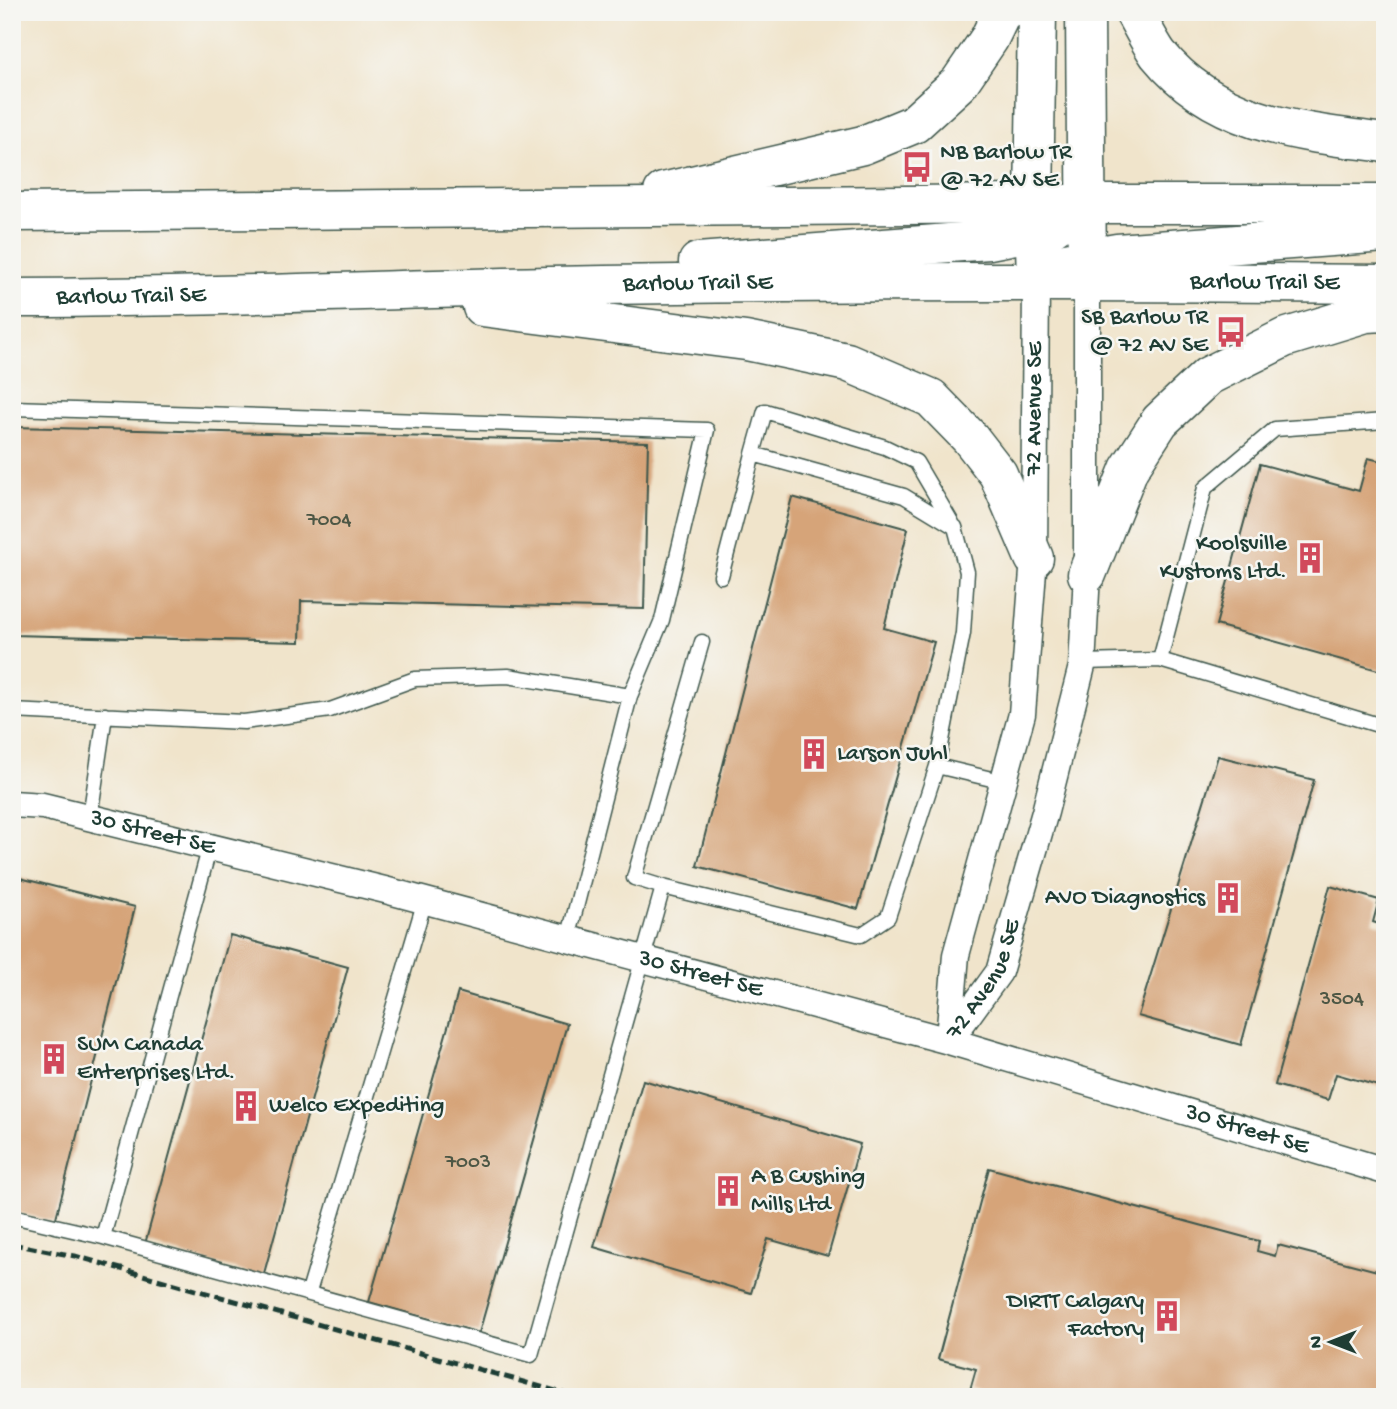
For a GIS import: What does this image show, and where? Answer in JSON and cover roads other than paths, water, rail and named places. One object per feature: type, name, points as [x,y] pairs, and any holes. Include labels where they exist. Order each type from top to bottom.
[{"type":"main road","points":[[594,208],[863,145],[914,124],[959,83],[989,39],[1002,12]]},
{"type":"main road","name":"72 Avenue SE","points":[[1037,12],[1037,282]]},
{"type":"main road","name":"72 Avenue SE","points":[[1085,12],[1087,270]]},
{"type":"main road","points":[[1134,12],[1157,52],[1181,79],[1233,113],[1298,132],[1385,143]]},
{"type":"main road","points":[[12,212],[594,208],[1035,217],[1051,228],[1086,204],[1385,204]]},
{"type":"main road","points":[[551,286],[704,261],[989,240],[1035,217]]},
{"type":"main road","points":[[1037,282],[1059,263],[1087,270],[1117,253],[1385,233]]},
{"type":"main road","name":"Barlow Trail SE","points":[[1087,270],[1385,284]]},
{"type":"main road","name":"Barlow Trail SE","points":[[12,298],[120,298],[551,286],[1037,282]]},
{"type":"main road","points":[[369,291],[746,341],[847,362],[931,398],[970,438],[998,474],[1034,558]]},
{"type":"main road","points":[[1087,574],[1129,469],[1160,421],[1208,376],[1284,338],[1366,313],[1385,312]]},
{"type":"street","name":"72 Avenue SE","points":[[949,1041],[999,972],[1045,812],[1083,662],[1087,574],[1087,270]]},
{"type":"street","name":"72 Avenue SE","points":[[949,1041],[956,955],[1022,714],[1034,558],[1037,282]]},
{"type":"street","name":"30 Street SE","points":[[12,804],[43,806],[425,900],[949,1041],[1385,1171]]},
{"type":"lane","points":[[12,408],[707,430],[662,620],[630,696],[568,939]]},
{"type":"lane","points":[[702,642],[634,878],[861,935],[888,917],[937,766],[963,633],[967,572],[955,527],[915,463],[885,447],[765,411],[721,576]]},
{"type":"lane","points":[[1160,660],[1205,488],[1275,429],[1385,421]]},
{"type":"lane","points":[[753,454],[904,496],[955,527]]},
{"type":"lane","points":[[1083,662],[1160,660],[1385,727]]},
{"type":"lane","points":[[12,711],[244,722],[330,710],[415,679],[508,676],[630,696]]},
{"type":"lane","points":[[90,817],[105,715]]},
{"type":"lane","points":[[937,766],[1004,782]]},
{"type":"lane","points":[[103,1237],[210,846]]},
{"type":"lane","points":[[12,1216],[103,1237],[309,1292],[531,1355],[663,887]]},
{"type":"lane","points":[[309,1292],[425,900]]},
{"type":"railway","points":[[12,1244],[75,1256],[577,1397]]},
{"type":"place","name":"NB Barlow TR @ 72 AV SE","points":[[917,167]]},
{"type":"place","name":"SB Barlow TR @ 72 AV SE","points":[[1231,332]]},
{"type":"place","name":"Koolsville Kustoms Ltd.","points":[[1310,558]]},
{"type":"place","name":"Larson Juhl","points":[[814,754]]},
{"type":"place","name":"AVO Diagnostics","points":[[1228,898]]},
{"type":"place","name":"SUM Canada Enterprises Ltd.","points":[[54,1059]]},
{"type":"place","name":"Welco Expediting","points":[[246,1106]]},
{"type":"place","name":"A B Cushing Mills Ltd","points":[[728,1191]]},
{"type":"place","name":"DIRTT Calgary Factory","points":[[1167,1316]]}]
